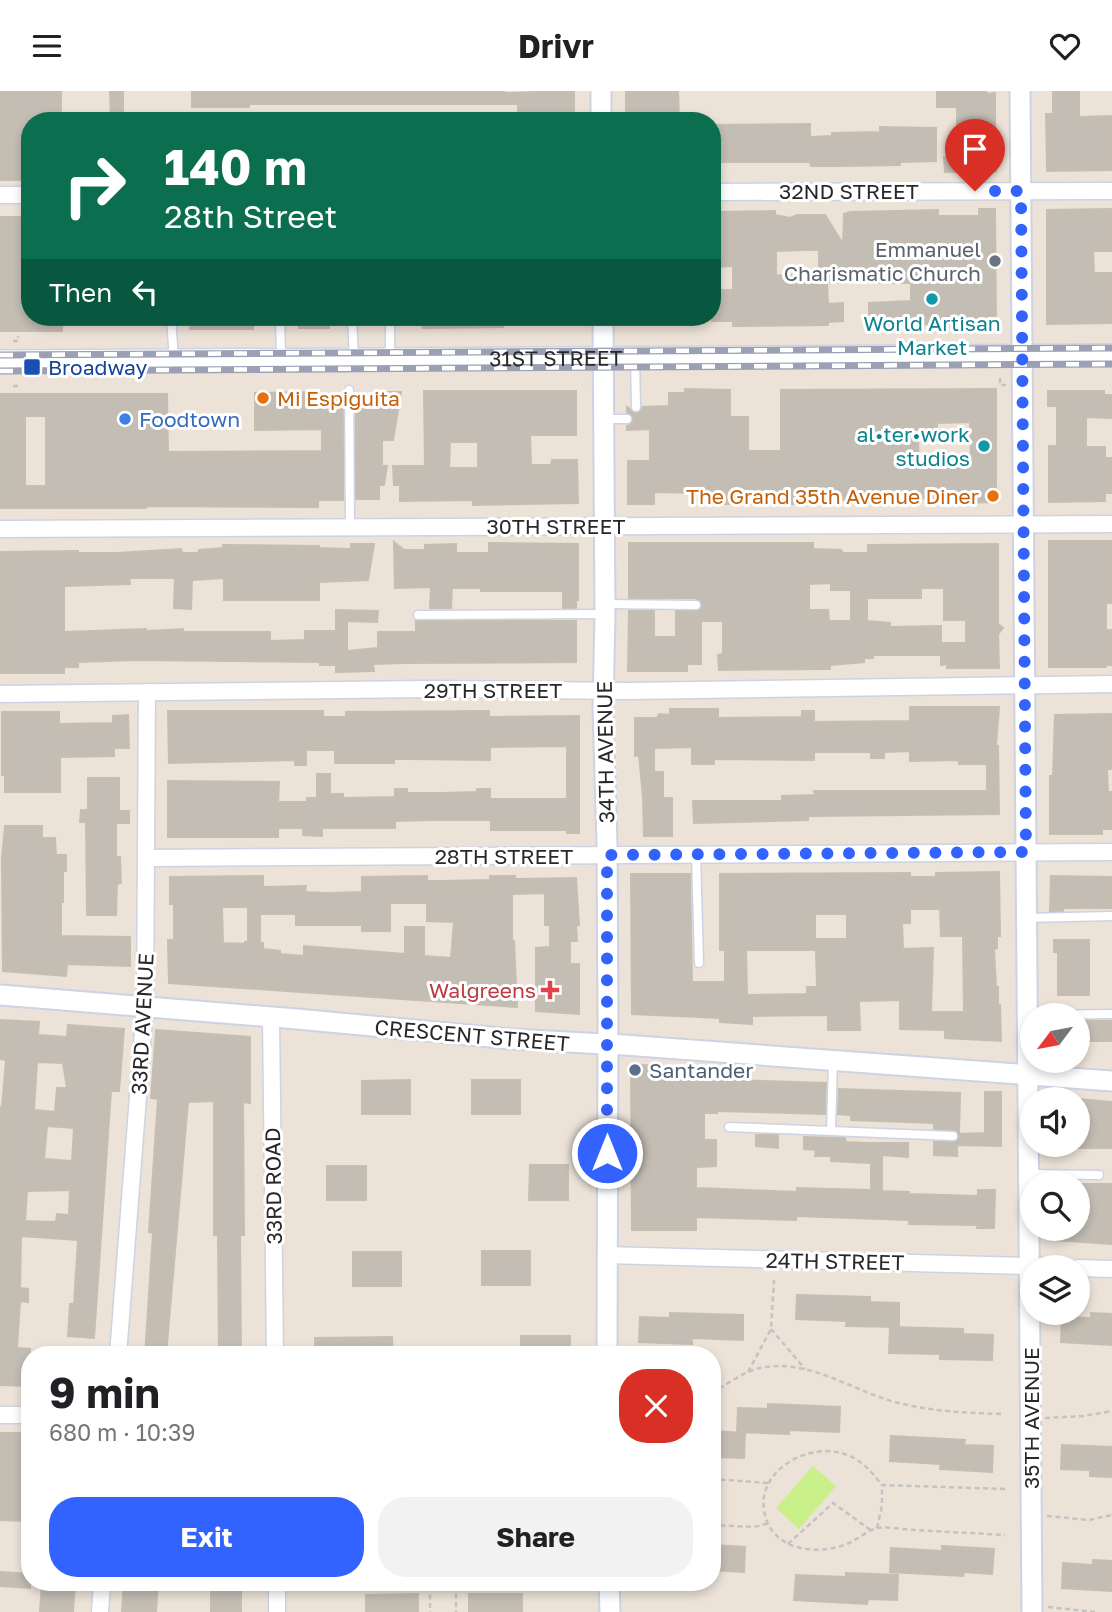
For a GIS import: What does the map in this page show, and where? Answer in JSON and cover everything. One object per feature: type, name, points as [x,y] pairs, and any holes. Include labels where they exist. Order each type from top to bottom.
[{"type":"main road","name":"31ST STREET","points":[[0,361],[1112,355]]},
{"type":"street","points":[[601,91],[601,112]]},
{"type":"street","name":"35TH AVENUE","points":[[1020,91],[1026,852],[1031,1003]]},
{"type":"street","name":"32ND STREET","points":[[721,192],[1112,191]]},
{"type":"street","points":[[0,195],[21,195]]},
{"type":"street","name":"34TH AVENUE","points":[[603,326],[607,1346]]},
{"type":"street","name":"30TH STREET","points":[[0,529],[1112,524]]},
{"type":"street","name":"29TH STREET","points":[[0,694],[427,689],[603,691],[1112,684]]},
{"type":"street","name":"33RD AVENUE","points":[[119,1346],[145,1006],[147,692]]},
{"type":"street","name":"28TH STREET","points":[[148,858],[1112,852]]},
{"type":"street","name":"CRESCENT STREET","points":[[0,995],[511,1039],[1112,1081]]},
{"type":"street","name":"33RD ROAD","points":[[271,1017],[275,1346]]},
{"type":"street","name":"35TH AVENUE","points":[[1027,1074],[1029,1171]]},
{"type":"street","name":"24TH STREET","points":[[606,1255],[1020,1265]]},
{"type":"street","points":[[1090,1268],[1112,1269]]},
{"type":"street","name":"35TH AVENUE","points":[[1031,1325],[1040,1609]]},
{"type":"street","points":[[0,1415],[21,1415]]},
{"type":"street","points":[[100,1612],[101,1591]]},
{"type":"street","points":[[277,1591],[277,1612]]},
{"type":"street","points":[[609,1591],[610,1612]]},
{"type":"lane","points":[[172,326],[174,360]]},
{"type":"lane","points":[[280,326],[281,360]]},
{"type":"lane","points":[[352,326],[354,359]]},
{"type":"lane","points":[[390,326],[390,359]]},
{"type":"lane","points":[[635,357],[636,407]]},
{"type":"lane","points":[[349,390],[350,527]]},
{"type":"lane","points":[[603,419],[627,419]]},
{"type":"lane","points":[[418,615],[696,604]]},
{"type":"lane","points":[[696,854],[699,963]]},
{"type":"lane","points":[[1027,918],[1112,916]]},
{"type":"lane","points":[[1090,1015],[1112,1014]]},
{"type":"lane","points":[[831,1131],[832,1060]]},
{"type":"lane","points":[[729,1127],[953,1136]]},
{"type":"lane","points":[[1090,1175],[1099,1175]]},
{"type":"path","points":[[13,341],[18,341],[18,337]]},
{"type":"path","points":[[1000,379],[1000,385],[1006,385]]},
{"type":"path","points":[[13,386],[18,386],[18,389]]},
{"type":"path","points":[[747,1373],[771,1329],[774,1280]]},
{"type":"path","points":[[771,1329],[805,1370]]},
{"type":"path","points":[[721,1388],[761,1368],[791,1367],[819,1373],[868,1394],[902,1404],[955,1413],[1004,1414]]},
{"type":"path","points":[[1045,1417],[1084,1416],[1112,1411]]},
{"type":"path","points":[[877,1528],[882,1506],[882,1485],[864,1463],[841,1453],[820,1451],[792,1460],[779,1469],[765,1491],[764,1515],[773,1533],[787,1544],[809,1550],[825,1551],[849,1543],[877,1528],[1005,1535]]},
{"type":"path","points":[[721,1480],[768,1483]]},
{"type":"path","points":[[882,1485],[1005,1489]]},
{"type":"path","points":[[787,1544],[833,1503],[872,1531]]},
{"type":"path","points":[[1047,1516],[1088,1520],[1112,1514]]},
{"type":"path","points":[[721,1525],[754,1527],[769,1523]]},
{"type":"path","points":[[430,1591],[430,1612]]},
{"type":"path","points":[[456,1591],[456,1612]]},
{"type":"path","points":[[1040,1609],[1095,1612]]},
{"type":"green space","points":[[813,1466],[836,1486],[799,1529],[776,1508]]},
{"type":"building","points":[[0,91],[61,91],[61,112],[21,112],[21,180],[0,180]]},
{"type":"building","points":[[110,91],[123,91],[123,112],[111,112]]},
{"type":"building","points":[[192,91],[574,91],[574,112],[518,112],[518,104],[249,104],[249,107],[192,107]]},
{"type":"building","points":[[626,91],[678,91],[679,112],[626,112]]},
{"type":"building","points":[[937,91],[995,93],[995,142],[990,156],[996,156],[996,171],[945,172],[944,157],[957,157],[957,107],[937,107]]},
{"type":"building","points":[[1053,91],[1079,91],[1079,117],[1112,116],[1112,170],[1047,171],[1046,114],[1053,114]]},
{"type":"building","points":[[810,124],[810,137],[832,136],[832,133],[880,132],[880,127],[936,128],[936,161],[842,166],[811,166],[810,162],[721,162],[721,125]]},
{"type":"building","points":[[979,209],[995,209],[996,324],[869,325],[869,303],[911,301],[911,283],[869,283],[869,274],[841,275],[841,283],[827,282],[828,304],[843,303],[843,321],[828,322],[828,325],[733,326],[733,321],[721,321],[721,290],[733,290],[733,266],[721,267],[721,212],[775,211],[775,215],[790,218],[797,215],[825,215],[843,244],[844,214],[850,212],[938,210],[938,216],[979,216]],"holes":[[[819,250],[819,276],[776,275],[776,251]]]},
{"type":"building","points":[[1112,209],[1112,251],[1093,251],[1094,273],[1112,273],[1112,323],[1047,324],[1047,210]]},
{"type":"building","points":[[0,217],[21,217],[21,326],[62,326],[62,331],[0,331]]},
{"type":"building","points":[[190,326],[253,326],[253,329],[190,329]]},
{"type":"building","points":[[299,326],[329,326],[329,328]]},
{"type":"building","points":[[423,326],[503,327],[423,328]]},
{"type":"building","points":[[685,389],[730,390],[730,417],[748,417],[748,451],[781,451],[781,390],[996,389],[996,502],[956,503],[956,498],[829,500],[829,492],[796,492],[796,504],[701,504],[701,493],[654,492],[654,504],[628,504],[628,461],[650,461],[650,429],[627,430],[633,418],[627,412],[627,407],[635,413],[640,412],[643,407],[669,406],[669,393],[685,393]],"holes":[[[970,422],[971,460],[956,460],[956,464],[940,464],[940,467],[919,467],[918,439],[937,439],[937,423]]]},
{"type":"building","points":[[424,391],[576,391],[576,435],[530,435],[531,465],[551,465],[552,460],[577,460],[578,503],[473,505],[473,500],[400,501],[400,485],[394,485],[393,466],[425,466]],"holes":[[[450,442],[478,442],[478,468],[449,468]]]},
{"type":"building","points":[[1048,391],[1104,391],[1104,395],[1112,395],[1112,418],[1086,417],[1086,447],[1105,447],[1105,458],[1112,458],[1112,493],[1105,493],[1105,501],[1049,502],[1049,446],[1057,446],[1057,406],[1048,406]]},
{"type":"building","points":[[318,392],[318,399],[343,399],[343,500],[318,500],[318,507],[1,508],[0,394],[167,394],[168,452],[322,451],[322,429],[255,430],[255,393]],"holes":[[[25,416],[46,416],[46,486],[25,486]]]},
{"type":"building","points":[[384,392],[401,392],[393,440],[382,440],[382,466],[387,466],[384,485],[379,485],[379,499],[356,499],[356,399],[384,398]]},
{"type":"building","points":[[1049,541],[1112,541],[1112,603],[1106,603],[1106,630],[1112,630],[1112,665],[1049,667]]},
{"type":"building","points":[[394,542],[404,550],[425,550],[425,545],[456,544],[456,553],[489,553],[489,543],[578,544],[576,608],[563,608],[563,591],[481,591],[481,588],[452,588],[451,608],[430,608],[431,587],[395,588]]},
{"type":"building","points":[[629,543],[813,543],[813,549],[841,550],[843,553],[868,553],[868,545],[998,544],[998,624],[1003,628],[998,634],[999,668],[947,668],[947,664],[941,665],[941,655],[873,655],[873,658],[864,658],[864,662],[830,665],[830,669],[719,670],[718,655],[723,654],[723,621],[701,621],[701,664],[687,664],[687,671],[628,671],[629,611],[654,611],[654,637],[676,637],[676,611],[699,611],[702,604],[696,598],[629,598]],"holes":[[[831,583],[831,590],[851,590],[851,621],[829,621],[828,610],[809,610],[809,584]],[[921,588],[944,588],[944,620],[966,620],[966,643],[941,643],[941,626],[890,627],[890,623],[867,621],[867,598],[921,598]]]},
{"type":"building","points":[[351,544],[374,544],[368,580],[319,582],[319,600],[224,600],[224,578],[192,580],[191,609],[174,608],[175,578],[129,578],[130,584],[64,586],[64,632],[183,629],[183,632],[270,632],[270,641],[305,640],[305,631],[336,631],[336,610],[378,611],[377,622],[347,621],[347,651],[378,648],[378,632],[416,632],[416,621],[576,621],[576,662],[373,664],[374,671],[336,672],[336,665],[320,665],[320,662],[136,660],[78,662],[78,667],[64,667],[64,673],[0,673],[0,552],[118,553],[181,549],[182,553],[198,553],[199,550],[223,548],[223,545],[351,549]]},
{"type":"building","points":[[910,707],[999,707],[996,746],[999,814],[808,816],[808,820],[694,823],[693,801],[782,801],[782,796],[815,795],[814,791],[987,791],[987,764],[959,764],[959,760],[910,761],[910,751],[884,752],[884,758],[871,758],[871,752],[814,752],[814,760],[714,759],[714,764],[692,764],[692,747],[654,748],[654,772],[663,772],[663,798],[672,798],[672,836],[644,836],[639,755],[635,756],[635,718],[670,715],[670,709],[718,709],[718,718],[802,717],[802,711],[814,711],[814,722],[910,721]]},
{"type":"building","points":[[168,711],[323,711],[323,717],[346,717],[346,712],[489,711],[489,717],[579,716],[579,833],[567,833],[567,830],[491,830],[491,820],[430,820],[395,821],[395,828],[322,828],[322,836],[303,835],[303,828],[278,828],[278,837],[168,837],[168,781],[279,782],[278,802],[307,802],[307,798],[317,798],[317,774],[330,774],[330,794],[343,794],[343,798],[395,797],[395,789],[407,789],[407,793],[442,793],[490,789],[490,799],[567,799],[567,746],[490,747],[490,760],[394,759],[394,763],[335,763],[335,750],[306,750],[306,765],[295,765],[295,760],[169,763]]},
{"type":"building","points":[[2,712],[59,712],[59,724],[113,723],[113,716],[128,715],[129,748],[114,748],[114,756],[60,757],[60,792],[5,792],[5,775],[2,775]]},
{"type":"building","points":[[1112,714],[1112,769],[1107,769],[1108,792],[1112,792],[1112,829],[1102,829],[1102,834],[1050,834],[1050,776],[1053,776],[1055,715]]},
{"type":"building","points":[[88,778],[119,778],[119,811],[129,811],[129,823],[116,823],[116,857],[120,857],[121,883],[117,884],[116,915],[87,915],[86,822],[80,822],[81,810],[88,810]]},
{"type":"building","points":[[5,826],[42,826],[42,838],[55,838],[56,855],[66,855],[61,936],[130,937],[130,966],[67,964],[66,976],[3,971],[2,859]]},
{"type":"building","points":[[999,872],[1000,936],[997,936],[997,948],[994,949],[1001,1041],[945,1038],[945,1030],[900,1029],[900,1000],[859,1001],[860,1030],[828,1030],[828,1015],[752,1016],[752,1024],[720,1022],[720,1018],[632,1014],[631,874],[690,874],[692,982],[725,982],[725,950],[720,950],[720,874],[910,873],[910,877],[936,877],[936,873]],"holes":[[[910,909],[940,909],[941,936],[963,936],[964,1012],[931,1012],[933,948],[903,949],[902,923],[910,923]],[[815,914],[847,914],[847,939],[815,939]],[[746,950],[816,950],[817,987],[807,987],[807,994],[747,995]]]},
{"type":"building","points":[[263,876],[263,887],[306,886],[305,892],[327,893],[362,892],[362,877],[427,876],[427,881],[490,880],[490,876],[515,876],[515,879],[576,878],[579,925],[576,925],[577,941],[570,941],[570,964],[579,964],[579,1014],[536,1011],[536,948],[550,947],[550,925],[545,925],[545,893],[512,894],[517,1007],[169,983],[168,940],[174,940],[174,904],[170,904],[170,877]],"holes":[[[390,903],[427,903],[427,921],[454,922],[451,958],[424,956],[424,927],[405,927],[405,954],[304,946],[304,956],[263,949],[263,943],[260,943],[260,914],[296,914],[296,925],[362,925],[362,931],[390,931]],[[222,907],[248,907],[248,942],[223,943]]]},
{"type":"building","points":[[1051,876],[1112,877],[1112,908],[1063,908],[1063,911],[1050,911]]},
{"type":"building","points":[[1054,940],[1089,940],[1089,995],[1058,995],[1058,952],[1054,952]]},
{"type":"building","points":[[0,1020],[39,1022],[38,1035],[67,1037],[68,1025],[124,1029],[119,1091],[111,1091],[94,1338],[68,1336],[70,1304],[74,1304],[78,1240],[21,1236],[20,1288],[28,1289],[28,1302],[20,1301],[17,1348],[21,1348],[21,1386],[0,1385],[0,1107],[6,1060],[0,1059]],"holes":[[[37,1062],[63,1063],[67,1088],[57,1088],[55,1112],[34,1110]],[[47,1126],[74,1128],[72,1161],[44,1159]],[[70,1190],[69,1215],[57,1214],[56,1222],[25,1221],[27,1191]]]},
{"type":"building","points":[[1090,1021],[1112,1021],[1112,1041],[1090,1041]]},
{"type":"building","points":[[156,1030],[250,1037],[250,1103],[243,1102],[244,1235],[240,1235],[241,1346],[219,1346],[218,1235],[214,1235],[214,1101],[188,1102],[167,1346],[146,1346],[153,1233],[149,1232],[158,1099],[151,1098]]},
{"type":"building","points":[[631,1064],[703,1070],[703,1079],[826,1083],[825,1114],[717,1111],[704,1113],[704,1140],[716,1140],[716,1166],[696,1167],[696,1188],[797,1192],[797,1188],[871,1190],[871,1163],[831,1161],[831,1156],[815,1156],[816,1150],[804,1149],[804,1137],[845,1138],[846,1142],[908,1143],[908,1157],[882,1155],[882,1191],[978,1196],[978,1190],[995,1190],[994,1228],[977,1228],[978,1225],[909,1224],[909,1220],[796,1216],[796,1220],[696,1217],[696,1230],[632,1230]]},
{"type":"building","points":[[410,1080],[410,1114],[362,1114],[362,1081]]},
{"type":"building","points":[[472,1080],[520,1080],[520,1114],[472,1114]]},
{"type":"building","points":[[839,1089],[960,1093],[959,1134],[985,1133],[985,1092],[1001,1092],[1001,1146],[957,1145],[957,1156],[934,1155],[934,1142],[955,1142],[959,1137],[957,1131],[934,1129],[934,1123],[851,1120],[851,1115],[838,1114]]},
{"type":"building","points":[[1090,1100],[1112,1102],[1112,1148],[1090,1148]]},
{"type":"building","points":[[756,1135],[778,1135],[778,1148],[756,1146]]},
{"type":"building","points":[[530,1165],[568,1165],[568,1200],[529,1200]]},
{"type":"building","points":[[327,1166],[366,1166],[366,1200],[327,1200]]},
{"type":"building","points":[[1090,1184],[1112,1184],[1112,1244],[1068,1241],[1090,1241]]},
{"type":"building","points":[[482,1251],[530,1251],[530,1285],[482,1285]]},
{"type":"building","points":[[353,1252],[401,1252],[401,1286],[353,1286]]},
{"type":"building","points":[[797,1295],[870,1297],[870,1302],[899,1303],[899,1327],[846,1326],[847,1321],[796,1319]]},
{"type":"building","points":[[670,1313],[743,1315],[743,1340],[692,1338],[692,1344],[639,1342],[640,1317],[670,1318]]},
{"type":"building","points":[[1091,1313],[1112,1314],[1112,1345],[1061,1342],[1062,1325],[1090,1325]]},
{"type":"building","points":[[890,1327],[963,1329],[963,1334],[993,1335],[992,1360],[940,1359],[940,1354],[889,1353]]},
{"type":"building","points":[[521,1336],[570,1336],[570,1346],[521,1346]]},
{"type":"building","points":[[392,1337],[392,1346],[315,1346],[315,1338]]},
{"type":"building","points":[[768,1404],[840,1407],[839,1432],[737,1432],[738,1408],[768,1409]]},
{"type":"building","points":[[721,1432],[745,1433],[744,1458],[721,1457]]},
{"type":"building","points":[[0,1433],[21,1433],[21,1521],[0,1520]]},
{"type":"building","points":[[891,1436],[965,1440],[964,1445],[993,1446],[992,1472],[940,1469],[941,1464],[890,1461]]},
{"type":"building","points":[[1062,1445],[1112,1447],[1112,1477],[1090,1476],[1090,1470],[1061,1469]]},
{"type":"building","points":[[721,1546],[745,1547],[744,1572],[721,1571]]},
{"type":"building","points":[[942,1546],[994,1549],[992,1574],[964,1572],[963,1576],[890,1572],[891,1548],[942,1551]]},
{"type":"building","points":[[1093,1560],[1112,1561],[1112,1591],[1062,1588],[1063,1563],[1093,1565]]},
{"type":"building","points":[[0,1572],[21,1573],[21,1587],[0,1586]]},
{"type":"building","points":[[846,1573],[898,1575],[897,1600],[868,1599],[867,1604],[794,1600],[796,1575],[846,1577]]},
{"type":"building","points":[[41,1591],[74,1591],[73,1612],[40,1612]]},
{"type":"building","points":[[123,1591],[157,1591],[156,1612],[122,1612]]},
{"type":"building","points":[[211,1591],[241,1591],[241,1612],[211,1612]]},
{"type":"building","points":[[418,1594],[418,1612],[366,1612],[366,1595]]},
{"type":"building","points":[[469,1594],[522,1594],[522,1612],[469,1612]]},
{"type":"railway","points":[[0,355],[1112,348]]},
{"type":"railway","points":[[0,371],[1112,364]]},
{"type":"place","name":"Emmanuel Charismatic Church","points":[[995,261]]},
{"type":"place","name":"World Artisan Market","points":[[932,299]]},
{"type":"place","name":"Broadway","points":[[32,367]]},
{"type":"place","name":"Mi Espiguita","points":[[263,398]]},
{"type":"place","name":"Foodtown","points":[[125,419]]},
{"type":"place","name":"al•ter•work studios","points":[[984,446]]},
{"type":"place","name":"The Grand 35th Avenue Diner","points":[[993,496]]},
{"type":"place","name":"Walgreens","points":[[550,990]]},
{"type":"place","name":"Santander","points":[[635,1070]]},
{"type":"route","points":[[607,1153],[607,855],[1026,852],[1021,191],[975,191]]}]
